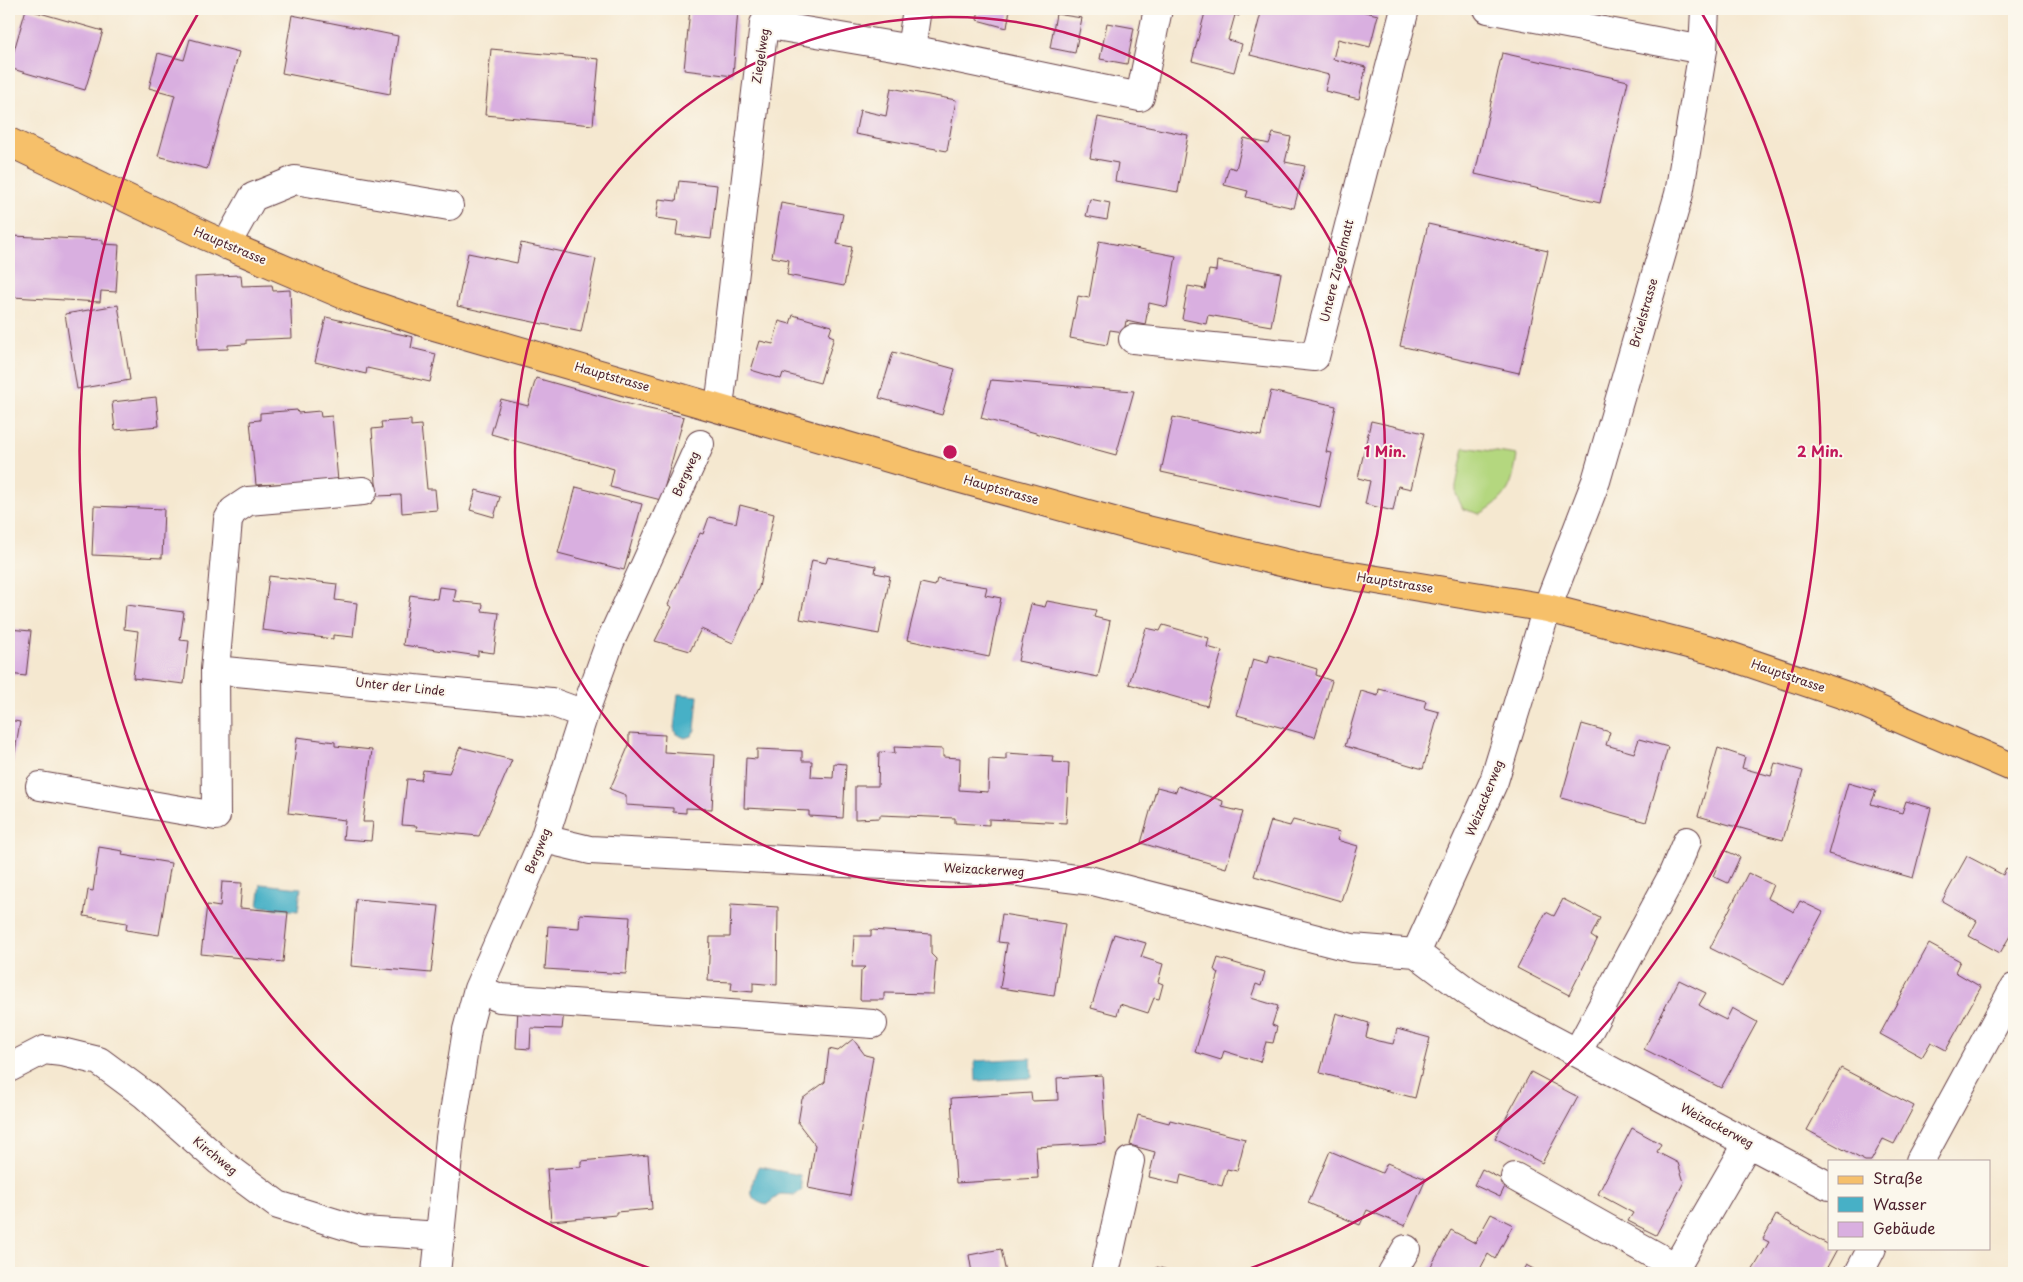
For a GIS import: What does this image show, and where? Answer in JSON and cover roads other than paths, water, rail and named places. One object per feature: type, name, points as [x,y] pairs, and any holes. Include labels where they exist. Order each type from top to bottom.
[{"type":"main road","name":"Hauptstrasse","points":[[9,142],[226,245],[350,297],[431,325],[954,477],[1153,531],[1310,569],[1548,608],[1715,650],[1847,696],[2014,768]]},
{"type":"street","points":[[911,49],[918,9]]},
{"type":"street","name":"Ziegelweg","points":[[719,408],[764,24],[911,49],[1140,97],[1158,9]]},
{"type":"street","name":"Untere Ziegelmatt","points":[[1133,340],[1315,357],[1406,9]]},
{"type":"street","points":[[1488,9],[1703,50]]},
{"type":"street","name":"Brüelstrasse","points":[[1548,608],[1596,481],[1679,194],[1703,50],[1705,9]]},
{"type":"street","points":[[226,245],[253,197],[295,180],[449,206]]},
{"type":"street","name":"Bergweg","points":[[436,1273],[450,1138],[467,1030],[478,989],[544,839],[584,714],[610,642],[700,444]]},
{"type":"street","points":[[40,786],[216,816],[215,670],[228,520],[233,511],[248,501],[364,491]]},
{"type":"street","name":"Weizackerweg","points":[[1416,953],[1494,781],[1548,608]]},
{"type":"street","name":"Unter der Linde","points":[[215,670],[551,702],[584,714]]},
{"type":"street","name":"Weizackerweg","points":[[544,839],[590,850],[1019,872],[1093,881],[1352,948],[1416,953],[1468,992],[1504,1014],[1828,1185]]},
{"type":"street","points":[[1577,1053],[1672,876],[1686,841]]},
{"type":"street","points":[[1921,1160],[2014,988]]},
{"type":"street","points":[[478,989],[500,998],[873,1024]]},
{"type":"street","name":"Kirchweg","points":[[9,1068],[44,1050],[62,1052],[99,1061],[145,1095],[219,1161],[278,1205],[362,1231],[441,1236]]},
{"type":"street","points":[[1515,1177],[1676,1267],[1748,1143]]},
{"type":"street","points":[[1105,1273],[1130,1161]]},
{"type":"street","points":[[1392,1273],[1406,1249]]},
{"type":"street","points":[[1859,1273],[1871,1250]]},
{"type":"water","points":[[678,694],[698,696],[695,730],[691,736],[685,738],[676,734],[674,728]]},
{"type":"water","points":[[261,884],[301,888],[298,911],[258,906]]},
{"type":"water","points":[[1031,1058],[1032,1078],[976,1081],[975,1061]]},
{"type":"water","points":[[759,1167],[800,1175],[802,1189],[796,1195],[781,1194],[766,1205],[759,1203],[752,1195],[752,1184]]}]
